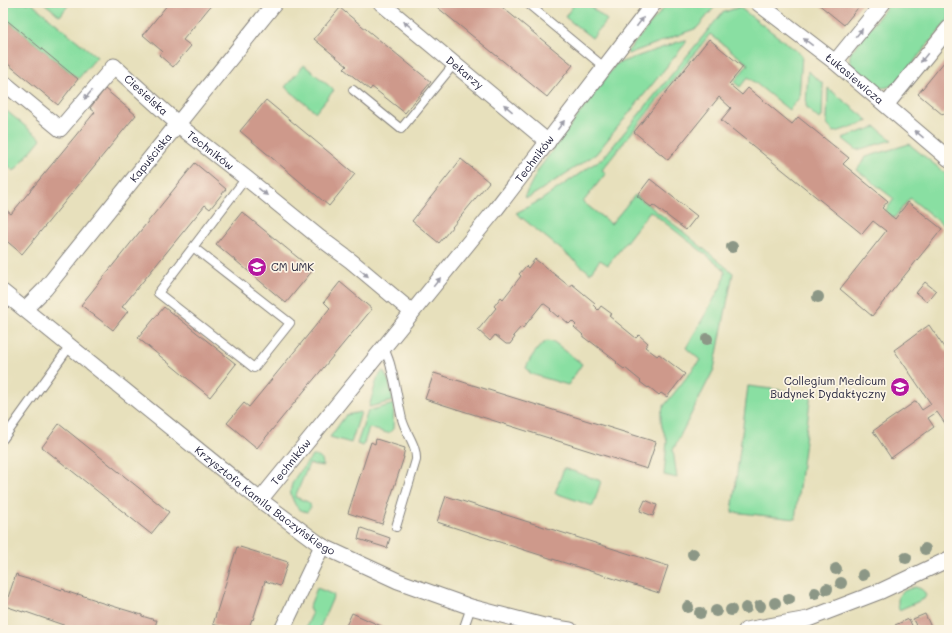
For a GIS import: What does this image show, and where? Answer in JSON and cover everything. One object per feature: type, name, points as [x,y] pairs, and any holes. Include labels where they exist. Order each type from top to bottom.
[{"type":"street","name":"Kapuściska","points":[[25,309],[45,289],[274,3]]},
{"type":"street","name":"Dekarzy","points":[[382,3],[548,142]]},
{"type":"street","name":"Techników","points":[[260,500],[496,209],[654,3]]},
{"type":"street","name":"Łukasiewicza","points":[[758,3],[835,62],[949,159]]},
{"type":"street","points":[[835,62],[883,3]]},
{"type":"street","points":[[886,106],[949,28]]},
{"type":"street","name":"Ciesielska","points":[[3,82],[60,128],[114,66],[177,124]]},
{"type":"street","name":"Techników","points":[[177,124],[347,258],[412,312]]},
{"type":"street","name":"Krzysztofa Kamila Baczyńskiego","points":[[3,292],[260,500],[322,546],[398,581],[471,607],[544,626],[570,630]]},
{"type":"street","points":[[282,630],[322,546]]},
{"type":"street","points":[[746,630],[808,619],[882,591],[949,559]]},
{"type":"lane","points":[[527,3],[604,67]]},
{"type":"lane","points":[[353,90],[401,129],[454,64]]},
{"type":"lane","points":[[193,247],[290,323],[254,368],[158,293],[193,247],[246,178]]},
{"type":"lane","points":[[3,439],[70,346]]},
{"type":"lane","points":[[384,347],[391,366],[406,430],[416,453],[416,460],[396,527]]},
{"type":"lane","points":[[463,630],[471,607]]},
{"type":"green space","points":[[3,3],[31,3],[97,57],[78,79],[3,17]]},
{"type":"green space","points":[[44,3],[70,3],[60,16]]},
{"type":"green space","points":[[575,3],[586,3],[607,20],[592,38],[565,17]]},
{"type":"green space","points":[[668,3],[718,3],[697,28],[628,54],[627,52]]},
{"type":"green space","points":[[890,3],[949,3],[949,19],[897,82],[887,87],[880,88],[852,66],[850,57],[851,52]]},
{"type":"green space","points":[[739,7],[802,55],[799,98],[789,110],[748,77],[740,87],[734,82],[748,64],[710,34],[602,170],[606,173],[583,202],[611,224],[635,195],[681,230],[733,273],[714,369],[673,450],[677,478],[664,475],[667,441],[662,427],[661,413],[664,406],[700,360],[686,348],[723,283],[725,273],[723,268],[650,211],[608,265],[600,260],[590,273],[516,213],[541,200],[604,157],[722,13]]},
{"type":"green space","points":[[686,40],[685,44],[596,154],[536,193],[527,198],[524,197],[538,170],[616,64]]},
{"type":"green space","points":[[304,65],[334,90],[316,112],[285,87]]},
{"type":"green space","points":[[808,71],[823,84],[822,117],[819,119],[806,106]]},
{"type":"green space","points":[[828,88],[869,121],[834,132],[828,126],[827,121]]},
{"type":"green space","points":[[3,108],[41,139],[14,171],[3,162]]},
{"type":"green space","points":[[876,127],[892,140],[857,150],[842,138]]},
{"type":"green space","points":[[909,144],[949,176],[949,225],[947,228],[910,198],[894,218],[885,211],[894,199],[857,170],[866,157]]},
{"type":"green space","points":[[547,341],[554,342],[582,364],[568,385],[531,374],[526,368],[535,353]]},
{"type":"green space","points":[[383,370],[389,382],[393,401],[369,407],[377,379]]},
{"type":"green space","points":[[748,386],[811,394],[795,519],[732,512]]},
{"type":"green space","points":[[394,404],[393,429],[387,433],[369,428],[363,446],[357,444],[368,411]]},
{"type":"green space","points":[[361,412],[351,443],[330,437],[346,415]]},
{"type":"green space","points":[[312,456],[317,456],[320,458],[323,466],[309,464],[295,497],[309,503],[310,507],[307,512],[297,507],[294,503],[291,490],[292,484]]},
{"type":"green space","points":[[564,468],[601,481],[593,506],[555,493]]},
{"type":"green space","points":[[915,587],[924,592],[926,595],[924,599],[899,610],[898,600],[900,594],[905,590]]},
{"type":"green space","points":[[317,588],[334,595],[319,630],[305,630],[312,614],[309,608]]},
{"type":"building","points":[[168,3],[213,3],[183,40],[191,46],[173,67],[159,55],[162,51],[143,35]]},
{"type":"building","points":[[432,3],[497,3],[573,65],[547,97]]},
{"type":"building","points":[[817,3],[862,3],[844,25]]},
{"type":"building","points":[[340,8],[431,82],[405,113],[372,87],[370,90],[344,69],[347,66],[314,39]]},
{"type":"building","points":[[3,17],[78,79],[58,105],[3,60]]},
{"type":"building","points":[[709,39],[743,67],[729,84],[742,95],[748,88],[792,124],[798,117],[849,158],[843,164],[888,201],[882,208],[895,219],[908,202],[942,229],[872,316],[840,289],[886,231],[873,221],[862,234],[721,120],[731,108],[719,97],[668,160],[634,132]]},
{"type":"building","points":[[949,56],[949,107],[943,115],[918,94]]},
{"type":"building","points":[[105,89],[136,115],[22,254],[3,238],[3,214],[6,210],[11,214],[95,112],[90,108]]},
{"type":"building","points":[[266,100],[355,174],[329,206],[240,131]]},
{"type":"building","points":[[461,159],[489,182],[439,243],[412,221]]},
{"type":"building","points":[[195,163],[226,189],[210,209],[205,205],[122,307],[128,311],[113,330],[81,305]]},
{"type":"building","points":[[650,179],[697,216],[686,230],[653,205],[651,207],[637,196]]},
{"type":"building","points":[[242,212],[313,270],[286,303],[216,244]]},
{"type":"building","points":[[535,259],[569,286],[572,284],[595,303],[593,305],[598,310],[601,306],[612,314],[609,316],[636,338],[639,335],[648,343],[645,347],[657,356],[659,354],[685,374],[667,397],[661,393],[659,395],[640,382],[641,381],[625,368],[624,369],[582,336],[583,335],[574,327],[576,325],[572,321],[569,324],[559,315],[558,317],[543,303],[523,328],[521,327],[513,336],[515,337],[510,344],[506,344],[495,335],[490,341],[478,330],[496,308],[494,306],[501,297],[503,299],[521,276],[519,274],[526,266],[528,268]]},
{"type":"building","points":[[340,282],[372,309],[257,448],[227,423],[244,403],[249,407],[330,308],[324,302]]},
{"type":"building","points":[[925,282],[936,291],[927,302],[916,293]]},
{"type":"building","points":[[164,307],[236,364],[210,397],[138,338]]},
{"type":"building","points":[[929,325],[949,355],[949,429],[937,412],[928,418],[934,427],[891,458],[873,431],[916,401],[922,410],[931,404],[894,350]]},
{"type":"building","points":[[434,373],[656,442],[647,469],[425,399]]},
{"type":"building","points":[[59,424],[169,512],[151,534],[42,447]]},
{"type":"building","points":[[376,439],[405,448],[404,457],[382,524],[348,513],[371,442],[375,444]]},
{"type":"building","points":[[446,496],[668,566],[659,593],[437,522]]},
{"type":"building","points":[[645,500],[657,505],[653,516],[640,511]]},
{"type":"building","points":[[361,528],[390,538],[387,548],[358,539]]},
{"type":"building","points":[[237,547],[288,562],[280,586],[265,581],[253,620],[252,619],[248,630],[229,630],[213,624]]},
{"type":"building","points":[[16,574],[18,575],[17,576],[31,579],[157,620],[154,630],[81,630],[5,606]]},
{"type":"building","points":[[352,613],[390,630],[344,630]]},
{"type":"building","points":[[925,614],[931,627],[924,630],[918,630],[913,619]]},
{"type":"building","points":[[909,619],[914,630],[898,630],[895,625]]},
{"type":"place","name":"CM UMK","points":[[257,267]]},
{"type":"place","name":"Collegium Medicum Budynek Dydaktyczny","points":[[900,387]]}]
